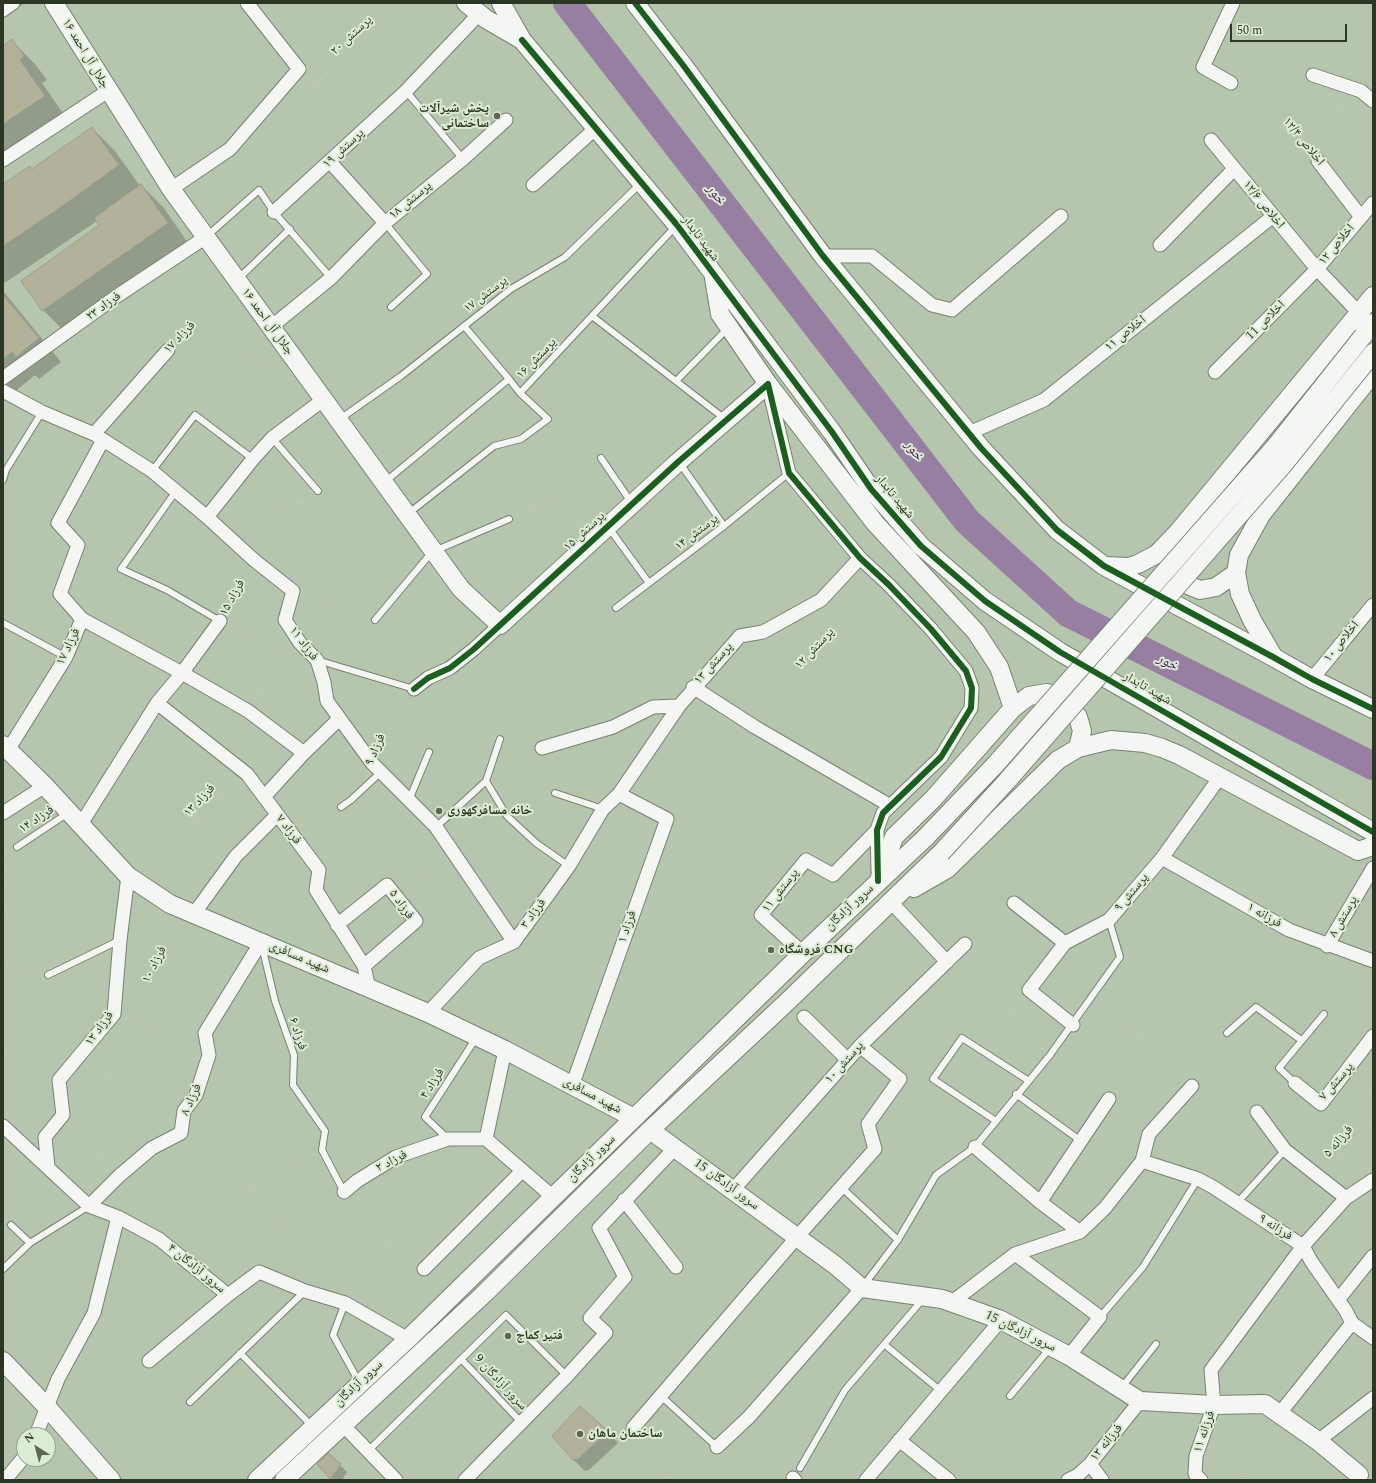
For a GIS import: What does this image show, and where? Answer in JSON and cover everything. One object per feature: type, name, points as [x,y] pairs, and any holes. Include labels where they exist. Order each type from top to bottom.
[{"type":"main road","name":"جلال آل احمد ۱۶","points":[[54,3],[171,189],[285,348],[432,552],[461,589],[500,625]]},
{"type":"main road","name":"شهید تابدار","points":[[501,3],[522,40],[555,77],[677,225],[832,432],[871,489],[921,546],[985,601],[1060,652],[1373,832]]},
{"type":"main road","points":[[635,3],[683,65],[823,256],[981,448],[1056,530],[1104,566],[1273,657],[1312,680],[1373,709]]},
{"type":"main road","name":"شهید تابدار","points":[[473,8],[522,40]]},
{"type":"main road","points":[[714,275],[720,314],[768,384],[875,523],[976,632],[999,667],[1013,708]]},
{"type":"main road","points":[[1104,566],[1128,567],[1148,560],[1178,532],[1365,324],[1373,296]]},
{"type":"main road","name":"سرور آزادگان","points":[[257,1480],[408,1339],[803,953],[926,837],[995,765],[1274,448],[1365,324]]},
{"type":"main road","name":"سرور آزادگان","points":[[284,1480],[484,1294],[650,1130],[891,902],[941,852],[1006,782],[1283,465],[1373,353]]},
{"type":"main road","points":[[1273,657],[1252,620],[1240,594],[1236,573],[1239,555],[1261,515],[1373,373]]},
{"type":"main road","name":"پرستش ۱۵","points":[[500,625],[678,462],[768,384]]},
{"type":"main road","points":[[1178,532],[1171,551],[1170,560],[1176,576],[1188,585],[1200,590],[1216,587],[1236,573]]},
{"type":"main road","points":[[878,881],[894,837],[933,799],[1013,708],[1028,696],[1047,693],[1064,701],[1078,717],[1082,731],[1078,748]]},
{"type":"main road","points":[[891,902],[947,869],[1058,760],[1078,748],[1111,740],[1145,743],[1179,755],[1358,851],[1373,846]]},
{"type":"main road","name":"شهید مسافری","points":[[6,748],[45,786],[133,880],[170,904],[428,1013],[504,1050],[634,1118]]},
{"type":"main road","name":"سرور آزادگان 15","points":[[650,1130],[797,1237],[862,1288],[926,1296],[952,1302],[1001,1320],[1052,1346],[1140,1401]]},
{"type":"main road","points":[[408,1339],[422,1352]]},
{"type":"main road","points":[[3,1361],[46,1406],[111,1480]]},
{"type":"main road","points":[[1140,1401],[1214,1405],[1265,1404],[1280,1413],[1362,1475]]},
{"type":"street","points":[[3,10],[13,3]]},
{"type":"street","points":[[171,189],[230,149],[298,69],[247,3]]},
{"type":"street","points":[[1231,83],[1203,67],[1233,3]]},
{"type":"street","name":"پرستش ۱۹","points":[[274,212],[330,163],[406,91],[473,8]]},
{"type":"street","points":[[1313,75],[1361,91],[1373,101]]},
{"type":"street","points":[[3,160],[108,91]]},
{"type":"street","name":"پرستش ۱۸","points":[[271,327],[331,278],[385,223],[463,159],[506,120]]},
{"type":"street","points":[[533,185],[596,128]]},
{"type":"street","name":"اخلاص ۱۲/۶","points":[[1211,140],[1272,217],[1365,324]]},
{"type":"street","name":"اخلاص ۱۲/۴","points":[[1318,161],[1361,217]]},
{"type":"street","points":[[330,163],[385,223]]},
{"type":"street","points":[[1160,245],[1234,169]]},
{"type":"street","name":"اخلاص ۱۲","points":[[1317,269],[1373,203]]},
{"type":"street","points":[[823,256],[872,256],[932,305],[952,310],[1061,216]]},
{"type":"street","name":"اخلاص ۱۱","points":[[969,433],[1044,400],[1272,217]]},
{"type":"street","name":"فرزاد ۲۳","points":[[3,378],[118,296],[206,237]]},
{"type":"street","name":"اخلاص 11","points":[[1215,372],[1317,269]]},
{"type":"street","name":"فرزاد ۱۷","points":[[6,748],[66,657],[82,619],[60,594],[78,545],[58,523],[77,489],[99,437],[144,377],[168,350]]},
{"type":"street","points":[[768,384],[789,473],[860,558],[889,584],[931,628],[966,671],[972,688],[971,708],[941,757],[889,805],[883,813],[877,830],[878,881]]},
{"type":"street","points":[[3,391],[42,412],[99,437],[152,471],[207,517],[250,557],[293,591]]},
{"type":"street","points":[[207,517],[253,459],[272,438],[323,400]]},
{"type":"street","name":"پرستش ۱۳","points":[[619,794],[678,706],[693,687],[740,636],[763,632],[820,600],[860,558]]},
{"type":"street","name":"فرزاد ۱۱","points":[[293,591],[285,620],[300,643],[317,660],[328,702],[339,719],[381,772],[436,827],[514,942]]},
{"type":"street","name":"اخلاص ۱۰","points":[[1312,680],[1373,605]]},
{"type":"street","points":[[82,619],[182,673],[248,711],[304,753]]},
{"type":"street","name":"فرزاد ۱۵","points":[[75,818],[157,703],[182,673],[220,621]]},
{"type":"street","name":"پرستش ۱۵","points":[[414,689],[428,678],[450,668],[474,649],[500,625]]},
{"type":"street","points":[[693,687],[755,727],[889,805]]},
{"type":"street","name":"فرزاد ۷","points":[[157,703],[247,774],[319,870]]},
{"type":"street","points":[[542,748],[613,727],[653,707],[678,706]]},
{"type":"street","points":[[264,797],[304,753],[339,719]]},
{"type":"street","name":"پرستش ۹","points":[[1029,990],[1065,943],[1112,917],[1162,858],[1220,777]]},
{"type":"street","points":[[3,813],[45,786]]},
{"type":"street","points":[[619,794],[667,819]]},
{"type":"street","name":"فرزاد ۳","points":[[428,1013],[480,958],[514,942],[569,866],[603,809],[619,794]]},
{"type":"street","points":[[193,915],[236,856],[277,815]]},
{"type":"street","name":"فرزاد ۱","points":[[572,1086],[667,819]]},
{"type":"street","name":"پرستش ۱۱","points":[[803,953],[761,915],[806,860],[833,875],[877,830]]},
{"type":"street","name":"فرزانه ۱","points":[[1162,858],[1288,930],[1327,946],[1373,961]]},
{"type":"street","name":"پرستش ۸","points":[[1327,946],[1373,868]]},
{"type":"street","points":[[319,870],[316,890],[364,966],[369,989]]},
{"type":"street","name":"فرزاد ۱۲","points":[[63,1115],[59,1080],[114,1014],[120,940],[133,880]]},
{"type":"street","name":"فرزاد ۵","points":[[337,925],[387,885],[416,921],[364,966]]},
{"type":"street","points":[[891,902],[947,962]]},
{"type":"street","points":[[1014,903],[1065,943]]},
{"type":"street","points":[[205,1033],[261,942]]},
{"type":"street","name":"پرستش ۱۰","points":[[733,1190],[860,1046],[965,944]]},
{"type":"street","points":[[1029,990],[1073,1025]]},
{"type":"street","points":[[804,1017],[848,1060]]},
{"type":"street","name":"فرزاد ۸","points":[[89,1206],[119,1176],[152,1148],[180,1133],[184,1111],[196,1095],[209,1055],[205,1033]]},
{"type":"street","name":"پرستش ۷","points":[[1295,1083],[1321,1104],[1344,1076],[1373,1036]]},
{"type":"street","points":[[633,1428],[874,1149],[868,1124],[900,1079],[860,1046]]},
{"type":"street","points":[[504,1050],[486,1139],[553,1198]]},
{"type":"street","points":[[952,1302],[1015,1254],[1080,1232],[1105,1208],[1142,1161],[1149,1134],[1192,1086]]},
{"type":"street","points":[[1040,1202],[1109,1099]]},
{"type":"street","points":[[1257,1112],[1285,1150],[1346,1198]]},
{"type":"street","points":[[48,1167],[45,1137],[63,1115]]},
{"type":"street","name":"سرور آزادگان ۴","points":[[3,1126],[89,1206],[118,1217],[159,1239],[228,1295],[259,1272]]},
{"type":"street","name":"فرزاد ۲","points":[[344,1192],[369,1173],[396,1157],[448,1139],[486,1139]]},
{"type":"street","points":[[975,1147],[1040,1202],[1080,1232]]},
{"type":"street","points":[[465,1480],[567,1376],[606,1333],[590,1318],[625,1277],[599,1228],[675,1148]]},
{"type":"street","name":"فرزانه ۹","points":[[1142,1161],[1198,1179],[1303,1246],[1311,1261],[1352,1323],[1372,1337]]},
{"type":"street","points":[[424,1269],[522,1171]]},
{"type":"street","points":[[1214,1405],[1211,1370],[1303,1246],[1346,1198],[1373,1180]]},
{"type":"street","points":[[624,1200],[676,1267]]},
{"type":"street","points":[[39,1427],[58,1379],[94,1313],[118,1217]]},
{"type":"street","points":[[1015,1254],[1100,1317],[1069,1356]]},
{"type":"street","points":[[1338,1300],[1373,1256]]},
{"type":"street","points":[[259,1272],[304,1291],[345,1303],[408,1339]]},
{"type":"street","points":[[717,1447],[749,1417],[862,1288]]},
{"type":"street","points":[[149,1361],[228,1295]]},
{"type":"street","points":[[866,1480],[1001,1320]]},
{"type":"street","points":[[1280,1413],[1352,1323]]},
{"type":"street","points":[[1318,1441],[1373,1398]]},
{"type":"street","name":"فرزانه ۱۳","points":[[1068,1480],[1078,1475],[1090,1464],[1140,1401]]},
{"type":"street","name":"فرزانه ۱۱","points":[[1195,1478],[1196,1456],[1214,1405]]},
{"type":"street","points":[[343,1425],[396,1480]]},
{"type":"street","points":[[899,1440],[949,1480]]},
{"type":"street","points":[[1090,1464],[1102,1480]]},
{"type":"street","points":[[5,1480],[16,1467]]},
{"type":"lane","points":[[406,91],[463,159]]},
{"type":"lane","name":"پرستش ۱۷","points":[[338,420],[409,370],[511,289],[565,257],[587,238],[642,182]]},
{"type":"lane","points":[[206,237],[259,190],[274,212],[331,278]]},
{"type":"lane","points":[[385,223],[427,274],[391,307]]},
{"type":"lane","name":"پرستش ۱۶","points":[[383,483],[509,379],[520,393],[677,225]]},
{"type":"lane","points":[[237,280],[290,229]]},
{"type":"lane","points":[[592,316],[726,420]]},
{"type":"lane","points":[[464,326],[509,379]]},
{"type":"lane","points":[[676,381],[729,327]]},
{"type":"lane","points":[[406,515],[494,446],[521,439],[548,419],[520,393]]},
{"type":"lane","points":[[3,480],[6,470],[42,412]]},
{"type":"lane","points":[[152,471],[195,416],[253,459]]},
{"type":"lane","points":[[272,438],[318,491]]},
{"type":"lane","points":[[601,458],[632,504]]},
{"type":"lane","points":[[678,462],[724,526]]},
{"type":"lane","name":"پرستش ۱۴","points":[[616,608],[724,526],[789,473]]},
{"type":"lane","points":[[176,491],[121,569],[167,590],[220,621]]},
{"type":"lane","points":[[375,620],[432,552],[509,519]]},
{"type":"lane","points":[[607,526],[649,583]]},
{"type":"lane","points":[[3,623],[66,657]]},
{"type":"lane","points":[[317,660],[414,689]]},
{"type":"lane","points":[[436,827],[486,781],[500,739]]},
{"type":"lane","points":[[408,800],[429,752]]},
{"type":"lane","name":"فرزاد ۹","points":[[341,807],[351,800],[381,772]]},
{"type":"lane","points":[[486,781],[507,816],[536,844],[569,866]]},
{"type":"lane","points":[[555,793],[603,809]]},
{"type":"lane","name":"فرزاد ۱۴","points":[[17,847],[75,818]]},
{"type":"lane","points":[[862,1288],[898,1240],[936,1175],[975,1147],[1016,1094],[1029,1081],[1073,1025],[1120,957],[1112,917]]},
{"type":"lane","points":[[48,975],[120,940]]},
{"type":"lane","name":"فرزاد ۶","points":[[261,942],[275,1001],[294,1055],[293,1085],[325,1131],[322,1150]]},
{"type":"lane","points":[[1227,1033],[1256,1007],[1301,1040]]},
{"type":"lane","points":[[1295,1083],[1279,1068],[1324,1014]]},
{"type":"lane","name":"فرزاد ۴","points":[[448,1139],[425,1117],[476,1037]]},
{"type":"lane","points":[[996,1121],[933,1079],[962,1038],[1029,1081]]},
{"type":"lane","points":[[1016,1094],[1081,1141]]},
{"type":"lane","points":[[322,1150],[344,1192]]},
{"type":"lane","points":[[1237,1203],[1285,1150]]},
{"type":"lane","points":[[1100,1317],[1143,1267],[1198,1179]]},
{"type":"lane","points":[[841,1188],[898,1240]]},
{"type":"lane","points":[[3,1269],[30,1243],[89,1206]]},
{"type":"lane","points":[[11,1225],[30,1243]]},
{"type":"lane","points":[[190,1402],[304,1291]]},
{"type":"lane","points":[[796,1475],[845,1390],[926,1296]]},
{"type":"lane","points":[[345,1303],[333,1335],[360,1384]]},
{"type":"lane","points":[[368,1451],[506,1315],[567,1376]]},
{"type":"lane","points":[[1121,1388],[1156,1344]]},
{"type":"lane","points":[[885,1345],[941,1390]]},
{"type":"lane","points":[[1010,1396],[1052,1346]]},
{"type":"lane","points":[[240,1353],[313,1427]]},
{"type":"lane","name":"سرور آزادگان 9","points":[[462,1360],[521,1422]]},
{"type":"lane","points":[[661,1396],[717,1447]]},
{"type":"path","points":[[1369,3],[1373,6]]},
{"type":"path","points":[[298,69],[366,129],[426,189]]},
{"type":"path","points":[[506,120],[555,77]]},
{"type":"path","points":[[1302,139],[1361,91]]},
{"type":"path","points":[[230,149],[259,190]]},
{"type":"path","points":[[1263,206],[1318,161]]},
{"type":"path","points":[[427,274],[476,226],[482,226],[533,185],[587,238]]},
{"type":"path","points":[[545,270],[592,316]]},
{"type":"path","points":[[331,278],[401,376]]},
{"type":"path","points":[[118,296],[168,350]]},
{"type":"path","points":[[83,322],[144,377]]},
{"type":"path","points":[[195,416],[238,363],[250,355],[262,364],[285,348]]},
{"type":"path","points":[[409,370],[454,425]]},
{"type":"path","points":[[548,419],[601,458]]},
{"type":"path","points":[[506,443],[533,508]]},
{"type":"path","points":[[20,447],[77,489]]},
{"type":"path","points":[[509,519],[568,493],[590,543]]},
{"type":"path","points":[[328,532],[293,591],[375,620],[356,672]]},
{"type":"path","points":[[96,627],[121,569]]},
{"type":"path","points":[[616,608],[678,706]]},
{"type":"path","points":[[220,621],[284,652],[317,660]]},
{"type":"path","points":[[248,711],[284,652]]},
{"type":"path","points":[[500,739],[542,748]]},
{"type":"path","points":[[294,836],[341,807],[304,753]]},
{"type":"path","points":[[351,800],[365,816],[347,832],[363,851],[358,857],[371,872],[375,870],[387,885]]},
{"type":"path","points":[[667,819],[680,812],[704,816],[784,887]]},
{"type":"path","points":[[196,820],[236,856]]},
{"type":"path","points":[[396,895],[424,870],[437,882],[458,858]]},
{"type":"path","points":[[3,867],[12,878],[3,885]]},
{"type":"path","points":[[261,942],[290,896],[319,870]]},
{"type":"path","points":[[3,907],[48,975],[31,1037],[3,1055]]},
{"type":"path","points":[[1112,917],[1164,960],[1196,1005],[1214,1012],[1227,1033]]},
{"type":"path","points":[[965,944],[1029,990],[985,1052]]},
{"type":"path","points":[[3,964],[48,975],[114,1014],[136,1025],[159,1031],[205,1033]]},
{"type":"path","points":[[1090,1001],[1140,1036],[1192,1086],[1220,1109],[1241,1123],[1295,1083]]},
{"type":"path","points":[[1324,1014],[1365,1047]]},
{"type":"path","points":[[91,1041],[108,1079],[130,1073],[152,1148]]},
{"type":"path","points":[[900,1079],[913,1064],[933,1079]]},
{"type":"path","points":[[1344,1076],[1373,1098]]},
{"type":"path","points":[[63,1115],[119,1176]]},
{"type":"path","points":[[259,1272],[240,1261],[219,1208],[322,1150]]},
{"type":"path","points":[[369,1173],[452,1241]]},
{"type":"path","points":[[246,1179],[255,1187],[280,1226]]},
{"type":"path","points":[[345,1303],[384,1242],[397,1225],[376,1208],[382,1183]]},
{"type":"path","points":[[259,1272],[255,1242],[280,1226],[344,1192]]},
{"type":"path","points":[[384,1242],[424,1269]]},
{"type":"path","points":[[828,1328],[866,1366]]},
{"type":"path","points":[[1243,1480],[1280,1413]]},
{"type":"path","points":[[749,1417],[796,1475]]},
{"type":"path","points":[[666,1477],[717,1447]]},
{"type":"building","points":[[12,39],[24,56],[20,60],[45,96],[3,124],[3,46]]},
{"type":"building","points":[[92,127],[119,165],[3,246],[3,184],[30,166],[32,169]]},
{"type":"building","points":[[141,184],[168,223],[42,311],[21,281],[99,225],[94,218]]},
{"type":"building","points":[[3,295],[39,338],[16,357],[12,352],[3,359]]},
{"type":"building","name":"ساختمان ماهان","points":[[580,1406],[608,1431],[578,1459],[573,1460],[552,1436]]},
{"type":"building","points":[[328,1453],[341,1464],[330,1479],[317,1464]]},
{"type":"waterway","name":"خور","points":[[567,3],[967,521],[1068,613],[1373,766]]},
{"type":"cycle path","points":[[635,3],[683,65],[823,256],[981,448],[1057,530],[1104,566],[1312,679],[1373,709]]},
{"type":"cycle path","points":[[522,40],[677,225],[832,432],[871,489],[921,546],[985,601],[1060,652],[1373,832]]},
{"type":"cycle path","points":[[414,689],[428,678],[450,668],[474,649],[678,462],[768,384],[789,473],[860,558],[889,585],[931,629],[966,671],[972,688],[971,708],[941,757],[883,813],[877,830],[878,881]]},
{"type":"place","name":"پخش شیرآلات ساختمانی","points":[[497,116]]},
{"type":"place","name":"خانه مسافرکهوری","points":[[439,811]]},
{"type":"place","name":"فروشگاه CNG","points":[[771,950]]},
{"type":"place","name":"فتیر کماج","points":[[508,1336]]},
{"type":"place","name":"ساختمان ماهان","points":[[580,1434]]}]
